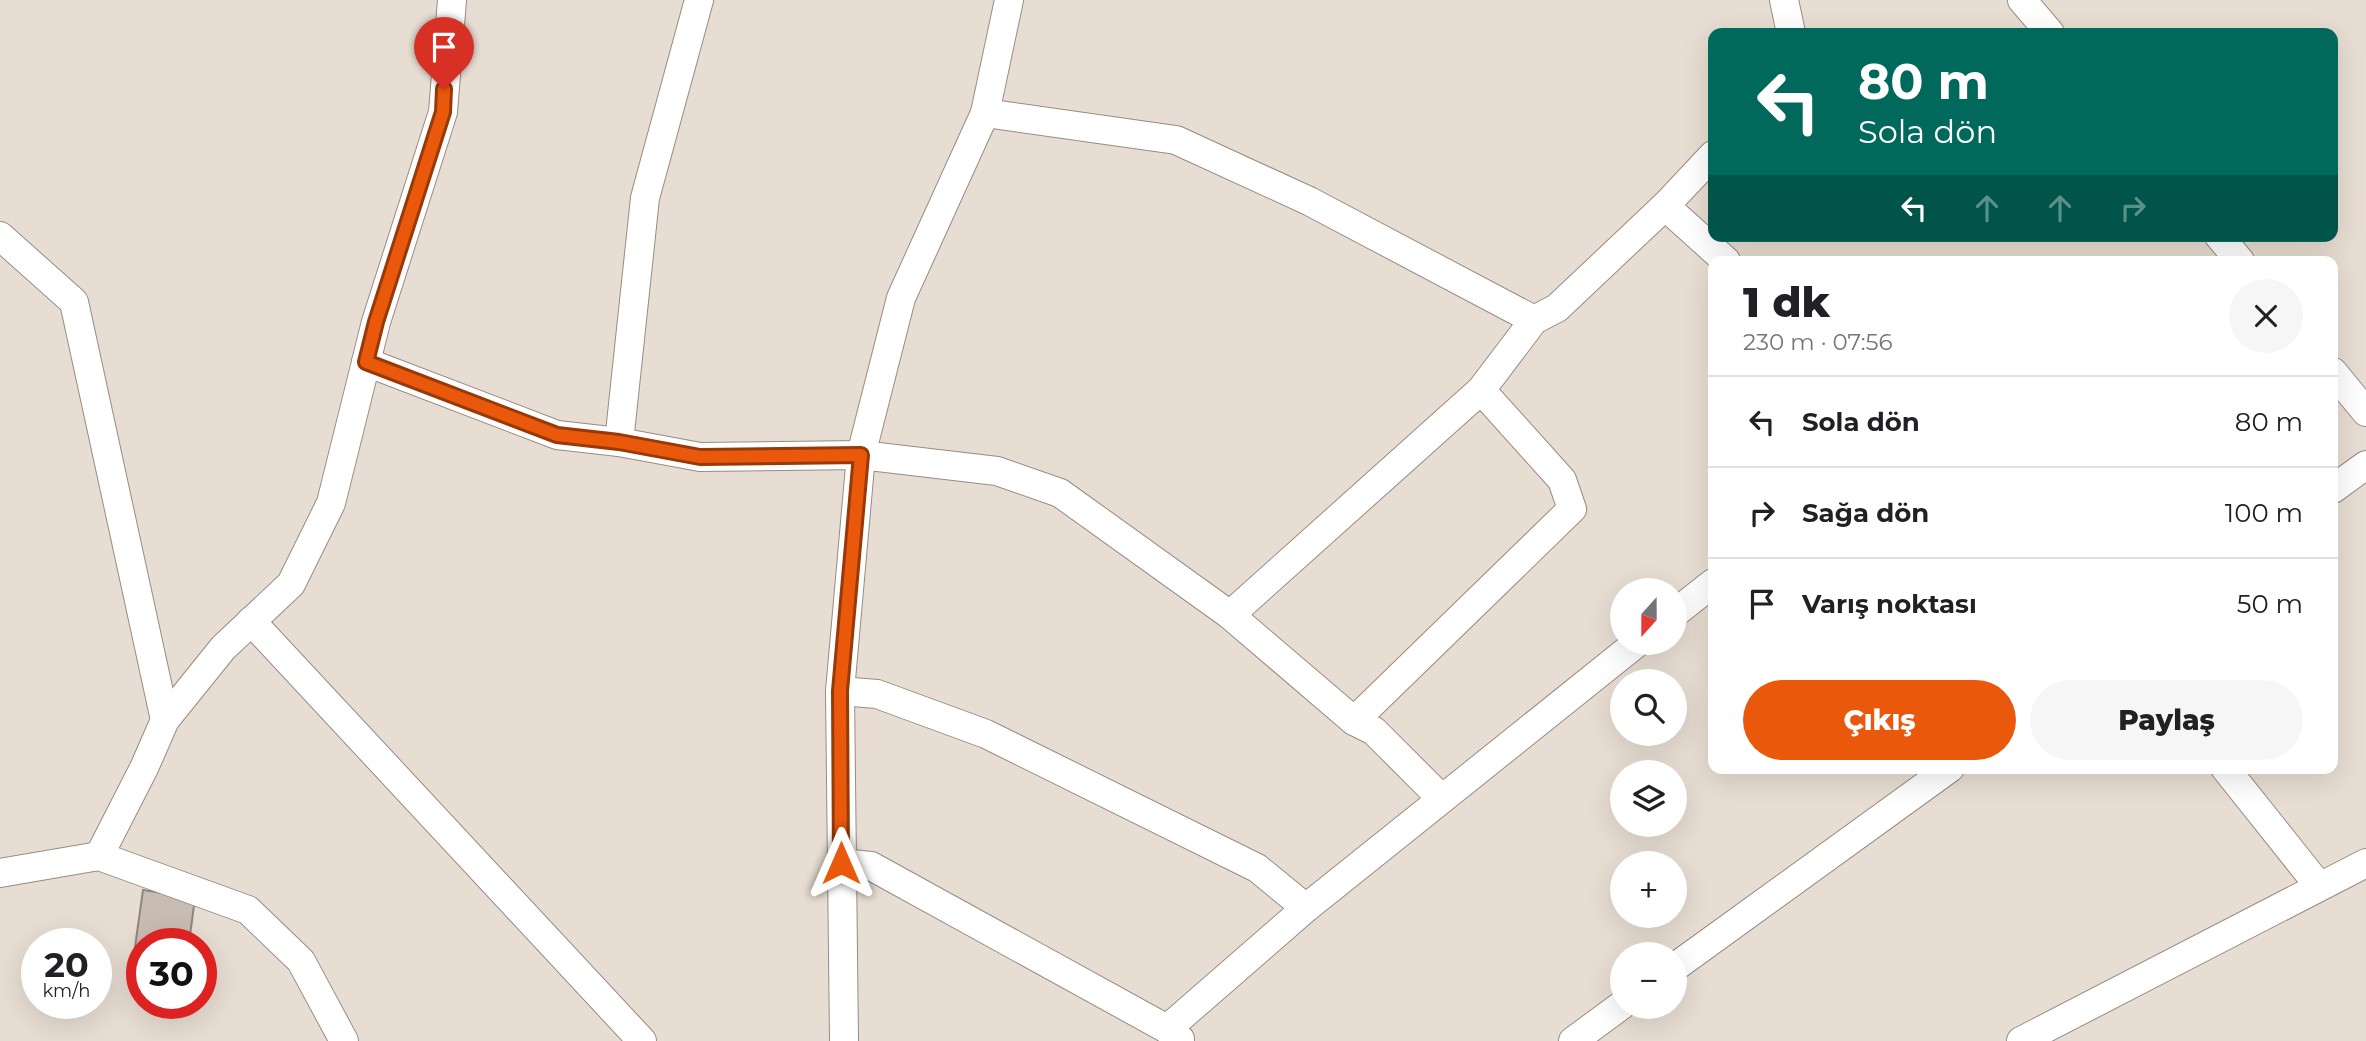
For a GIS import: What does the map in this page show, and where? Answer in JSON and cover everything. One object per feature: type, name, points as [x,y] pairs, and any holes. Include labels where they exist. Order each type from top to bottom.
[{"type":"street","points":[[99,856],[165,720],[223,648],[291,584],[331,503],[376,322],[443,112],[452,0]]},
{"type":"street","points":[[619,442],[645,198],[699,0]]},
{"type":"street","points":[[844,1041],[840,691],[861,455],[901,298],[985,113],[1009,0]]},
{"type":"street","points":[[1784,0],[1790,28]]},
{"type":"street","points":[[2022,0],[2046,28]]},
{"type":"street","points":[[985,113],[1175,140],[1309,201],[1534,320]]},
{"type":"street","points":[[1230,615],[1481,390],[1534,320],[1557,308],[1665,206],[1708,160]]},
{"type":"street","points":[[1665,206],[1720,256]]},
{"type":"street","points":[[0,236],[75,302],[165,720]]},
{"type":"street","points":[[2224,242],[2236,256]]},
{"type":"street","points":[[366,362],[557,435],[619,442],[700,457],[861,455],[997,471],[1060,493],[1230,615],[1354,721],[1374,731],[1441,798]]},
{"type":"street","points":[[2338,378],[2366,412]]},
{"type":"street","points":[[1354,721],[1572,509],[1562,480],[1481,390]]},
{"type":"street","points":[[2338,485],[2366,465]]},
{"type":"street","points":[[1687,604],[1708,587]]},
{"type":"street","points":[[251,621],[642,1041]]},
{"type":"street","points":[[841,863],[871,866],[1175,1035],[1306,908],[1622,655]]},
{"type":"street","points":[[840,691],[877,694],[986,734],[1257,868],[1306,908]]},
{"type":"street","points":[[1687,958],[1942,774]]},
{"type":"street","points":[[2230,774],[2319,886]]},
{"type":"street","points":[[0,873],[99,856],[248,910],[301,961],[344,1041]]},
{"type":"street","points":[[2021,1041],[2064,1032],[2319,886],[2366,863]]},
{"type":"street","points":[[1573,1041],[1610,1014]]},
{"type":"building","points":[[143,890],[195,898],[191,928],[138,928]]},
{"type":"route","points":[[444,89],[443,112],[376,322],[366,362],[557,435],[619,442],[700,457],[861,455],[840,691],[841,863]]}]
